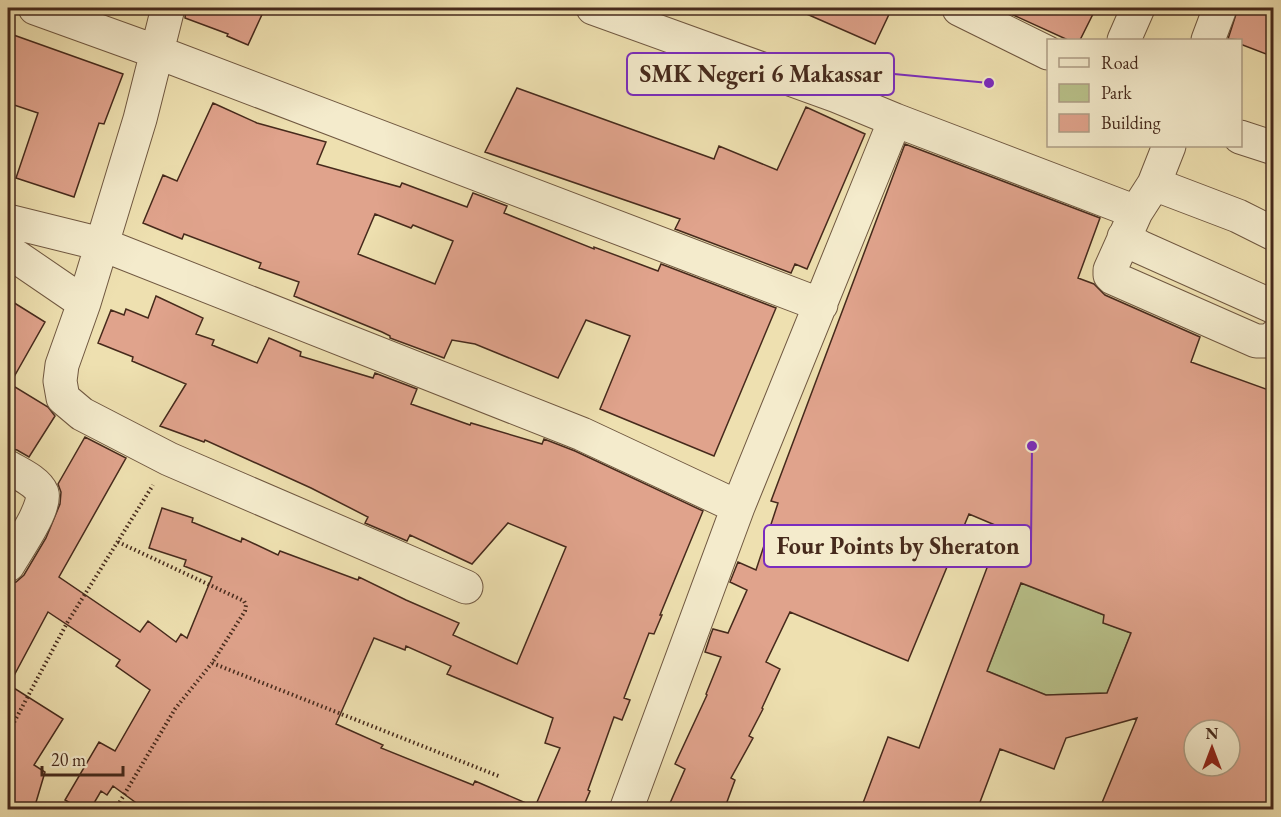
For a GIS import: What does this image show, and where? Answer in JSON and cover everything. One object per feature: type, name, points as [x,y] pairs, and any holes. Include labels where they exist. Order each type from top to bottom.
[{"type":"street","points":[[35,8],[157,52],[821,305]]},
{"type":"street","points":[[168,8],[140,119],[84,303],[62,365],[60,381],[63,398],[82,414],[169,459],[466,587]]},
{"type":"street","points":[[593,8],[837,96],[895,120],[1130,225],[1140,247],[1274,307]]},
{"type":"street","points":[[1124,39],[1138,8]]},
{"type":"street","points":[[1208,39],[1220,8]]},
{"type":"street","points":[[959,9],[1047,53]]},
{"type":"street","points":[[626,810],[738,507],[895,120]]},
{"type":"street","points":[[1242,138],[1274,148]]},
{"type":"street","points":[[1169,147],[1154,184],[1130,225],[1110,270],[1110,275],[1256,341],[1270,341],[1274,337]]},
{"type":"street","points":[[1154,184],[1238,216],[1274,234]]},
{"type":"street","points":[[8,221],[101,244],[582,434],[738,507]]},
{"type":"street","points":[[8,251],[84,303]]},
{"type":"street","points":[[8,467],[36,485],[42,495],[42,503],[8,565]]},
{"type":"path","points":[[12,726],[67,623],[169,459]]},
{"type":"path","points":[[115,810],[175,709],[212,663],[245,611],[246,605],[244,601],[118,542]]},
{"type":"path","points":[[212,663],[501,777]]},
{"type":"green space","points":[[1021,583],[1104,615],[1104,623],[1131,633],[1107,693],[1046,695],[987,671]]},
{"type":"building","points":[[186,8],[265,8],[248,45],[227,36],[228,34],[185,18]]},
{"type":"building","points":[[793,8],[892,8],[875,44]]},
{"type":"building","points":[[998,8],[1096,8],[1080,39],[1066,39]]},
{"type":"building","points":[[1238,8],[1274,8],[1274,57],[1242,45],[1242,39],[1228,39]]},
{"type":"building","points":[[8,33],[123,74],[104,124],[99,123],[74,197],[16,178],[38,113],[8,103]]},
{"type":"building","points":[[517,88],[714,159],[719,146],[777,170],[806,107],[865,134],[807,269],[795,264],[791,273],[675,229],[680,219],[485,152]]},
{"type":"building","points":[[213,103],[257,123],[326,142],[317,164],[400,187],[402,183],[467,207],[473,193],[507,206],[504,213],[594,249],[594,247],[658,271],[661,264],[776,308],[714,456],[600,409],[630,336],[586,320],[558,378],[475,344],[452,340],[444,358],[390,338],[382,332],[294,296],[299,282],[259,268],[261,263],[184,234],[182,239],[143,223],[163,175],[177,181]],"holes":[[[375,214],[411,228],[413,225],[453,241],[435,284],[358,254]]]},
{"type":"building","points":[[905,144],[1100,218],[1078,278],[1094,284],[1105,295],[1200,337],[1191,362],[1274,392],[1274,796],[1268,810],[1099,810],[1137,718],[1066,738],[1054,769],[1000,749],[977,810],[882,810],[863,803],[888,737],[919,748],[1002,528],[969,514],[908,661],[790,612],[766,662],[780,669],[749,736],[753,738],[731,778],[735,780],[724,810],[667,810],[685,769],[675,764],[707,695],[721,657],[705,652],[711,634],[713,629],[728,633],[747,590],[730,582],[738,562],[756,570],[778,503],[771,501]],"holes":[[[1021,583],[1104,615],[1103,623],[1131,633],[1107,693],[1046,695],[987,671]]]},
{"type":"building","points":[[156,296],[203,318],[196,334],[214,340],[212,345],[257,363],[269,338],[301,352],[300,356],[373,378],[375,373],[417,389],[411,404],[470,425],[471,423],[542,444],[544,439],[575,451],[703,511],[654,634],[649,633],[624,698],[630,700],[622,720],[614,717],[582,810],[555,810],[537,802],[560,748],[545,743],[553,718],[447,674],[451,666],[406,646],[405,650],[374,638],[336,724],[383,745],[381,748],[473,785],[475,781],[542,810],[146,810],[113,786],[107,795],[101,791],[90,810],[82,810],[65,800],[99,742],[115,751],[150,690],[116,666],[120,660],[48,612],[9,685],[63,719],[34,765],[45,772],[34,809],[8,801],[8,584],[16,582],[24,575],[46,538],[60,504],[61,492],[58,484],[85,437],[126,458],[59,577],[140,632],[148,621],[176,642],[181,634],[187,638],[212,577],[184,566],[186,560],[149,548],[162,508],[193,518],[192,522],[241,542],[242,538],[278,555],[280,551],[358,580],[359,577],[459,623],[453,635],[517,664],[566,547],[508,523],[472,564],[410,535],[407,541],[365,523],[368,517],[311,488],[205,440],[204,442],[160,426],[186,384],[132,361],[133,357],[98,343],[111,310],[124,315],[126,309],[148,318]]},
{"type":"building","points":[[8,299],[45,322],[10,384],[48,407],[55,416],[29,457],[8,448]]},
{"type":"place","name":"SMK Negeri 6 Makassar","points":[[989,83]]},
{"type":"place","name":"Four Points by Sheraton","points":[[1032,446]]}]
